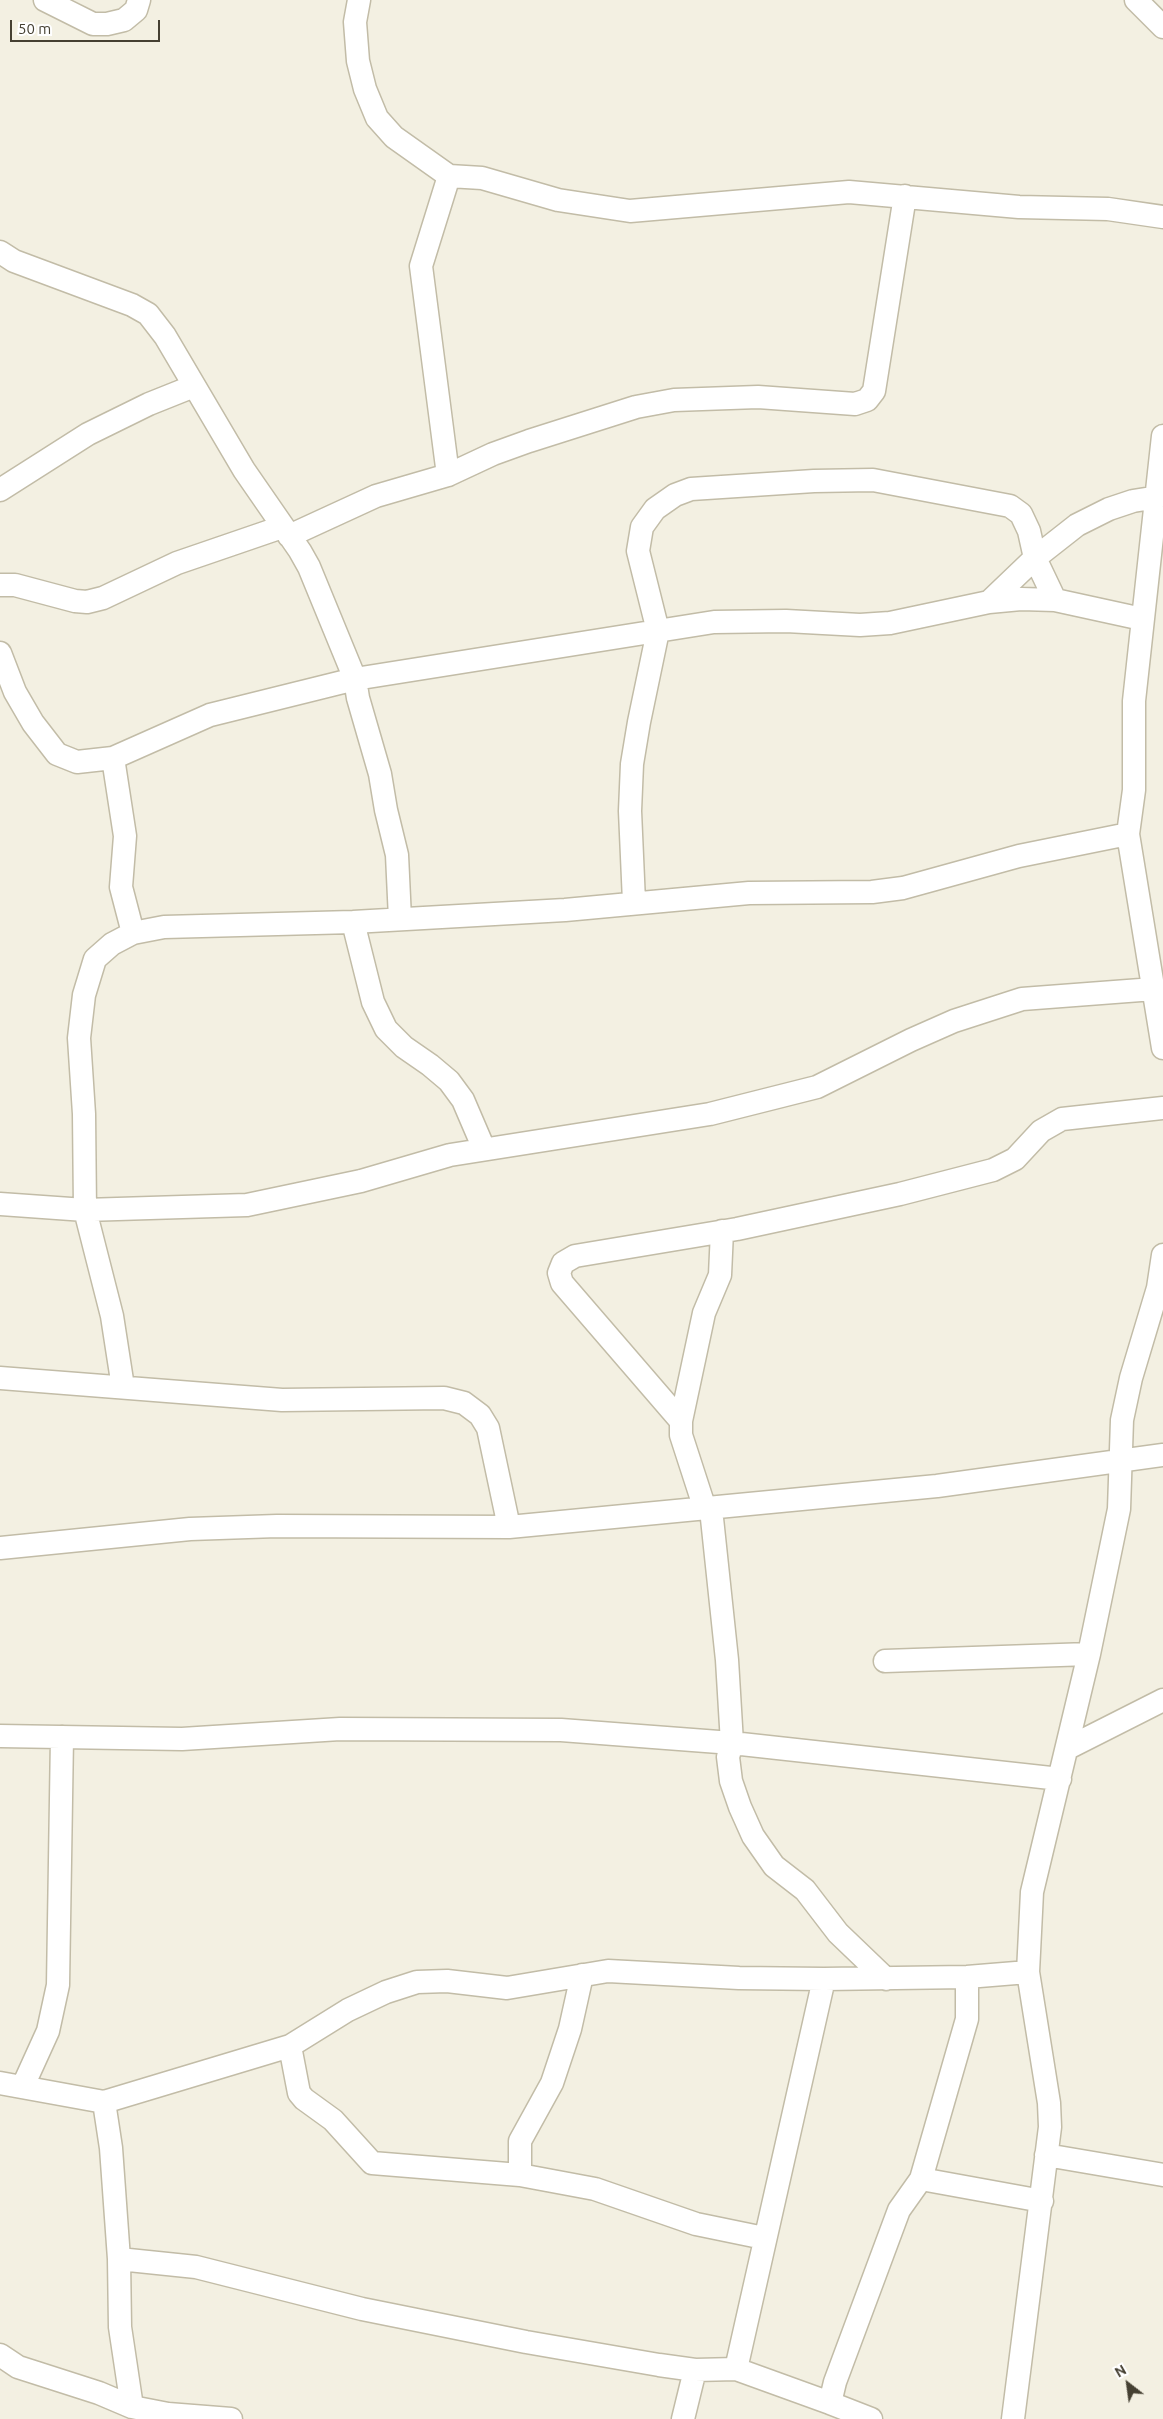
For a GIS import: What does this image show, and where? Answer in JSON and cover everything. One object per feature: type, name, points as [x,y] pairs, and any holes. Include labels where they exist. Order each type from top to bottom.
[{"type":"street","points":[[45,0],[93,24],[107,24],[124,20],[136,10],[139,0]]},
{"type":"street","points":[[359,0],[355,22],[358,61],[365,89],[377,118],[394,137],[449,176],[482,178],[558,200],[630,211],[849,192],[1019,207],[1108,209],[1163,217]]},
{"type":"street","points":[[1136,0],[1163,27]]},
{"type":"street","points":[[448,475],[421,266],[449,176]]},
{"type":"street","points":[[0,585],[14,585],[75,602],[87,602],[103,598],[177,563],[286,532],[376,496],[448,475],[493,454],[529,441],[636,408],[674,400],[758,397],[855,404],[868,400],[874,391],[904,196]]},
{"type":"street","points":[[0,252],[14,261],[132,305],[148,314],[165,336],[218,429],[309,567],[356,679],[358,698],[380,774],[397,856],[400,919]]},
{"type":"street","points":[[0,490],[88,434],[149,404],[194,386]]},
{"type":"street","points":[[1163,436],[1158,497],[1142,619],[1134,700],[1134,790],[1128,834],[1163,1048]]},
{"type":"street","points":[[634,902],[630,810],[632,764],[658,631],[638,551],[642,527],[655,509],[675,495],[691,488],[814,481],[874,480],[1010,506],[1021,514],[1029,532],[1035,558],[1055,600]]},
{"type":"street","points":[[989,602],[1035,558],[1077,525],[1109,509],[1133,501],[1158,497]]},
{"type":"street","points":[[0,653],[15,692],[34,724],[57,754],[77,762],[113,758],[210,714],[356,679],[730,620],[860,625],[890,623],[989,602],[1021,599],[1055,600],[1142,619]]},
{"type":"street","points":[[113,758],[125,836],[121,887],[133,933]]},
{"type":"street","points":[[123,1387],[112,1316],[84,1210],[84,1114],[79,1038],[84,995],[95,959],[112,944],[133,933],[164,927],[354,922],[565,910],[634,902],[749,894],[872,892],[903,888],[1018,856],[1128,834]]},
{"type":"street","points":[[354,922],[373,1002],[386,1029],[404,1047],[449,1081],[463,1100],[484,1149]]},
{"type":"street","points":[[0,1204],[84,1210],[247,1205],[361,1181],[450,1155],[710,1114],[816,1087],[954,1021],[1022,999],[1154,989]]},
{"type":"street","points":[[681,1421],[562,1283],[559,1273],[564,1263],[575,1256],[722,1231],[900,1194],[993,1170],[1015,1159],[1041,1131],[1062,1119],[1163,1108]]},
{"type":"street","points":[[722,1231],[720,1275],[704,1313],[681,1421],[682,1435],[708,1509],[727,1660],[732,1743],[728,1757],[731,1781],[753,1836],[774,1866],[805,1890],[838,1933],[886,1979]]},
{"type":"street","points":[[1013,2419],[1050,2127],[1049,2103],[1028,1972],[1032,1892],[1068,1748],[1119,1509],[1122,1420],[1130,1378],[1158,1288],[1163,1255]]},
{"type":"street","points":[[0,1378],[282,1400],[444,1398],[464,1402],[480,1415],[488,1428],[509,1527]]},
{"type":"street","points":[[0,1548],[190,1529],[276,1526],[509,1527],[937,1486],[1122,1459],[1163,1455]]},
{"type":"street","points":[[885,1661],[1089,1654]]},
{"type":"street","points":[[1068,1748],[1163,1700]]},
{"type":"street","points":[[0,1736],[182,1739],[340,1729],[561,1730],[732,1743],[1060,1779]]},
{"type":"street","points":[[23,2086],[48,2031],[58,1985],[62,1737]]},
{"type":"street","points":[[0,2083],[104,2102],[290,2046],[348,2010],[386,1992],[417,1982],[447,1981],[507,1988],[608,1971],[637,1971],[739,1978],[824,1979],[967,1977],[1028,1972]]},
{"type":"street","points":[[520,2176],[520,2141],[552,2083],[570,2029],[582,1975]]},
{"type":"street","points":[[830,2403],[835,2382],[899,2210],[921,2179],[967,2019],[967,1977]]},
{"type":"street","points":[[736,2369],[764,2238],[824,1979]]},
{"type":"street","points":[[290,2046],[299,2093],[304,2099],[333,2120],[372,2163],[520,2176],[595,2189],[696,2224],[764,2238]]},
{"type":"street","points":[[104,2102],[111,2148],[119,2258],[120,2327],[132,2407]]},
{"type":"street","points":[[1046,2155],[1163,2175]]},
{"type":"street","points":[[921,2179],[1042,2201]]},
{"type":"street","points":[[119,2258],[196,2267],[362,2309],[536,2344],[695,2370],[736,2369],[871,2419]]},
{"type":"street","points":[[0,2355],[18,2367],[99,2393],[132,2407],[192,2417],[232,2419]]},
{"type":"street","points":[[683,2419],[695,2370]]}]
